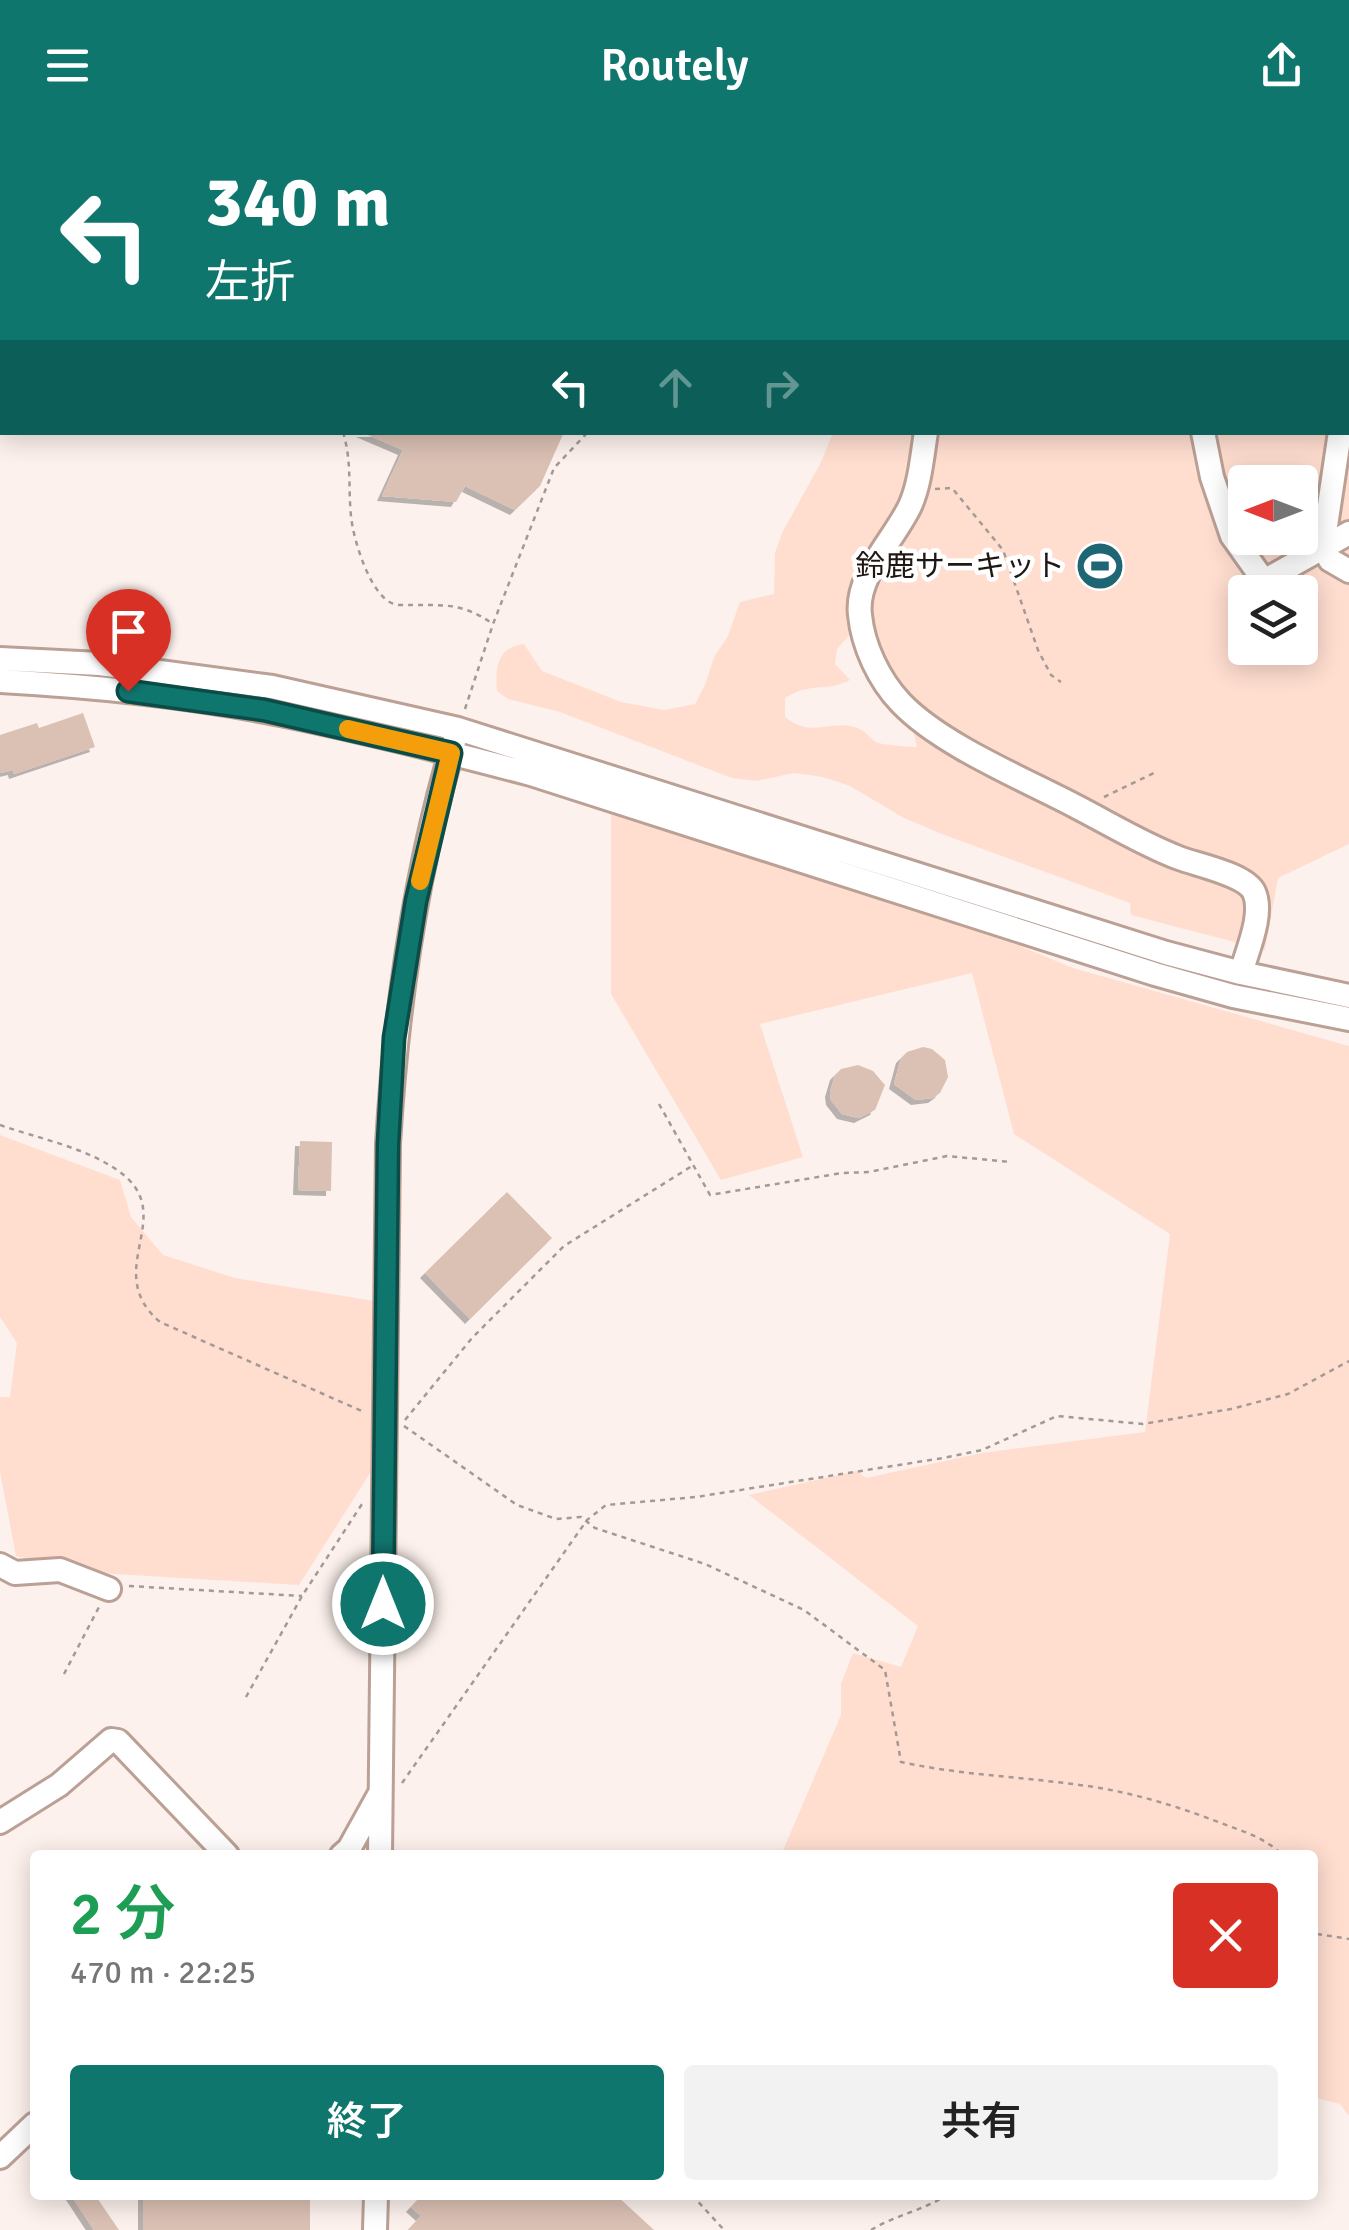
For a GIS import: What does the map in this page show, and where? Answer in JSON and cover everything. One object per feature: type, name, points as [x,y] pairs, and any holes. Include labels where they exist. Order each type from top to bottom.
[{"type":"street","points":[[925,435],[916,490],[861,590],[862,629],[872,662],[898,700],[919,720],[1174,857],[1240,880],[1253,890],[1254,922],[1241,973]]},
{"type":"street","points":[[1204,435],[1212,477],[1232,536],[1264,581],[1349,533]]},
{"type":"street","points":[[1340,435],[1323,546],[1330,560],[1349,571]]},
{"type":"street","points":[[0,659],[100,664],[272,687],[458,729],[1166,953],[1349,996]]},
{"type":"street","points":[[0,681],[99,687],[264,710],[451,753],[531,774],[1155,974],[1233,996],[1349,1019]]},
{"type":"street","points":[[381,1850],[388,1793],[393,1423],[388,1144],[394,1038],[425,858],[458,729]]},
{"type":"street","points":[[0,1565],[15,1573],[60,1570],[109,1589]]},
{"type":"street","points":[[0,1822],[59,1785],[111,1740],[118,1742],[222,1850]]},
{"type":"street","points":[[348,1850],[388,1793]]},
{"type":"street","points":[[0,2156],[30,2129]]},
{"type":"street","points":[[375,2230],[376,2200]]},
{"type":"path","points":[[344,435],[351,458],[351,519],[371,583],[379,596],[393,605],[437,603],[472,610],[494,624]]},
{"type":"path","points":[[458,729],[554,468],[585,435]]},
{"type":"path","points":[[916,490],[952,488],[1003,550],[1038,650],[1052,675],[1061,682]]},
{"type":"path","points":[[1080,808],[1156,772]]},
{"type":"path","points":[[659,1104],[710,1194],[869,1172],[947,1156],[1011,1162]]},
{"type":"path","points":[[0,1125],[118,1170],[138,1192],[144,1206],[144,1227],[134,1281],[139,1298],[160,1322],[393,1423],[517,1506],[556,1519],[581,1517],[594,1528],[705,1564],[804,1610],[885,1670],[902,1762],[948,1772],[1093,1787],[1168,1802],[1240,1830],[1278,1850]]},
{"type":"path","points":[[393,1423],[564,1246],[694,1166]]},
{"type":"path","points":[[388,1793],[587,1520],[606,1505],[696,1497],[982,1450],[1056,1416],[1143,1424],[1232,1409],[1288,1394],[1349,1360]]},
{"type":"path","points":[[246,1697],[302,1596],[364,1501]]},
{"type":"path","points":[[64,1674],[110,1585],[302,1596]]},
{"type":"path","points":[[1318,1934],[1349,1939]]},
{"type":"path","points":[[697,2200],[724,2230]]},
{"type":"path","points":[[871,2230],[939,2200]]},
{"type":"shaded area","name":"鈴鹿サーキット","points":[[832,435],[1349,435],[1349,844],[1278,878],[1265,950],[1131,915],[1130,903],[942,834],[904,818],[850,786],[794,773],[756,781],[732,778],[560,712],[508,699],[497,691],[503,654],[524,644],[542,671],[621,702],[664,710],[695,704],[740,602],[774,594],[775,553]],"holes":[[[851,633],[861,666],[905,718],[923,729],[914,734],[917,747],[878,743],[850,726],[805,727],[785,717],[785,698],[850,680],[835,664],[837,649]]]},
{"type":"shaded area","points":[[611,805],[947,916],[1073,968],[1349,1046],[1349,2116],[1340,2104],[1318,2098],[1318,1850],[783,1850],[841,1715],[841,1684],[853,1653],[901,1667],[918,1626],[749,1495],[857,1471],[866,1478],[982,1453],[1145,1432],[1170,1234],[1014,1134],[972,973],[760,1024],[803,1157],[721,1180],[611,994]]},
{"type":"shaded area","points":[[0,1135],[120,1180],[131,1217],[163,1255],[235,1278],[374,1301],[372,1470],[299,1585],[98,1573],[16,1556],[0,1472],[0,1397],[10,1397],[17,1343],[0,1317]]},
{"type":"building","points":[[368,435],[563,435],[540,486],[515,510],[465,486],[456,502],[382,496],[403,450]]},
{"type":"building","points":[[83,713],[95,747],[14,774],[13,770],[0,773],[0,735],[37,723],[39,728]]},
{"type":"building","points":[[923,1047],[945,1060],[948,1077],[940,1093],[916,1100],[894,1084],[901,1058]]},
{"type":"building","points":[[858,1065],[873,1071],[885,1085],[875,1110],[859,1118],[842,1114],[830,1092],[841,1069]]},
{"type":"building","points":[[300,1141],[332,1142],[331,1191],[298,1190]]},
{"type":"building","points":[[507,1192],[552,1238],[470,1319],[425,1273]]},
{"type":"building","points":[[74,2200],[98,2200],[119,2230],[94,2230]]},
{"type":"building","points":[[143,2200],[310,2200],[310,2230],[143,2230]]},
{"type":"building","points":[[417,2200],[621,2200],[654,2230],[408,2230],[421,2216],[411,2207]]},
{"type":"slow traffic","points":[[348,729],[451,753],[420,881]]},
{"type":"place","name":"鈴鹿サーキット","points":[[1100,566]]},
{"type":"route","points":[[128,691],[264,710],[451,753],[428,839],[394,1038],[388,1144],[383,1604]]}]
